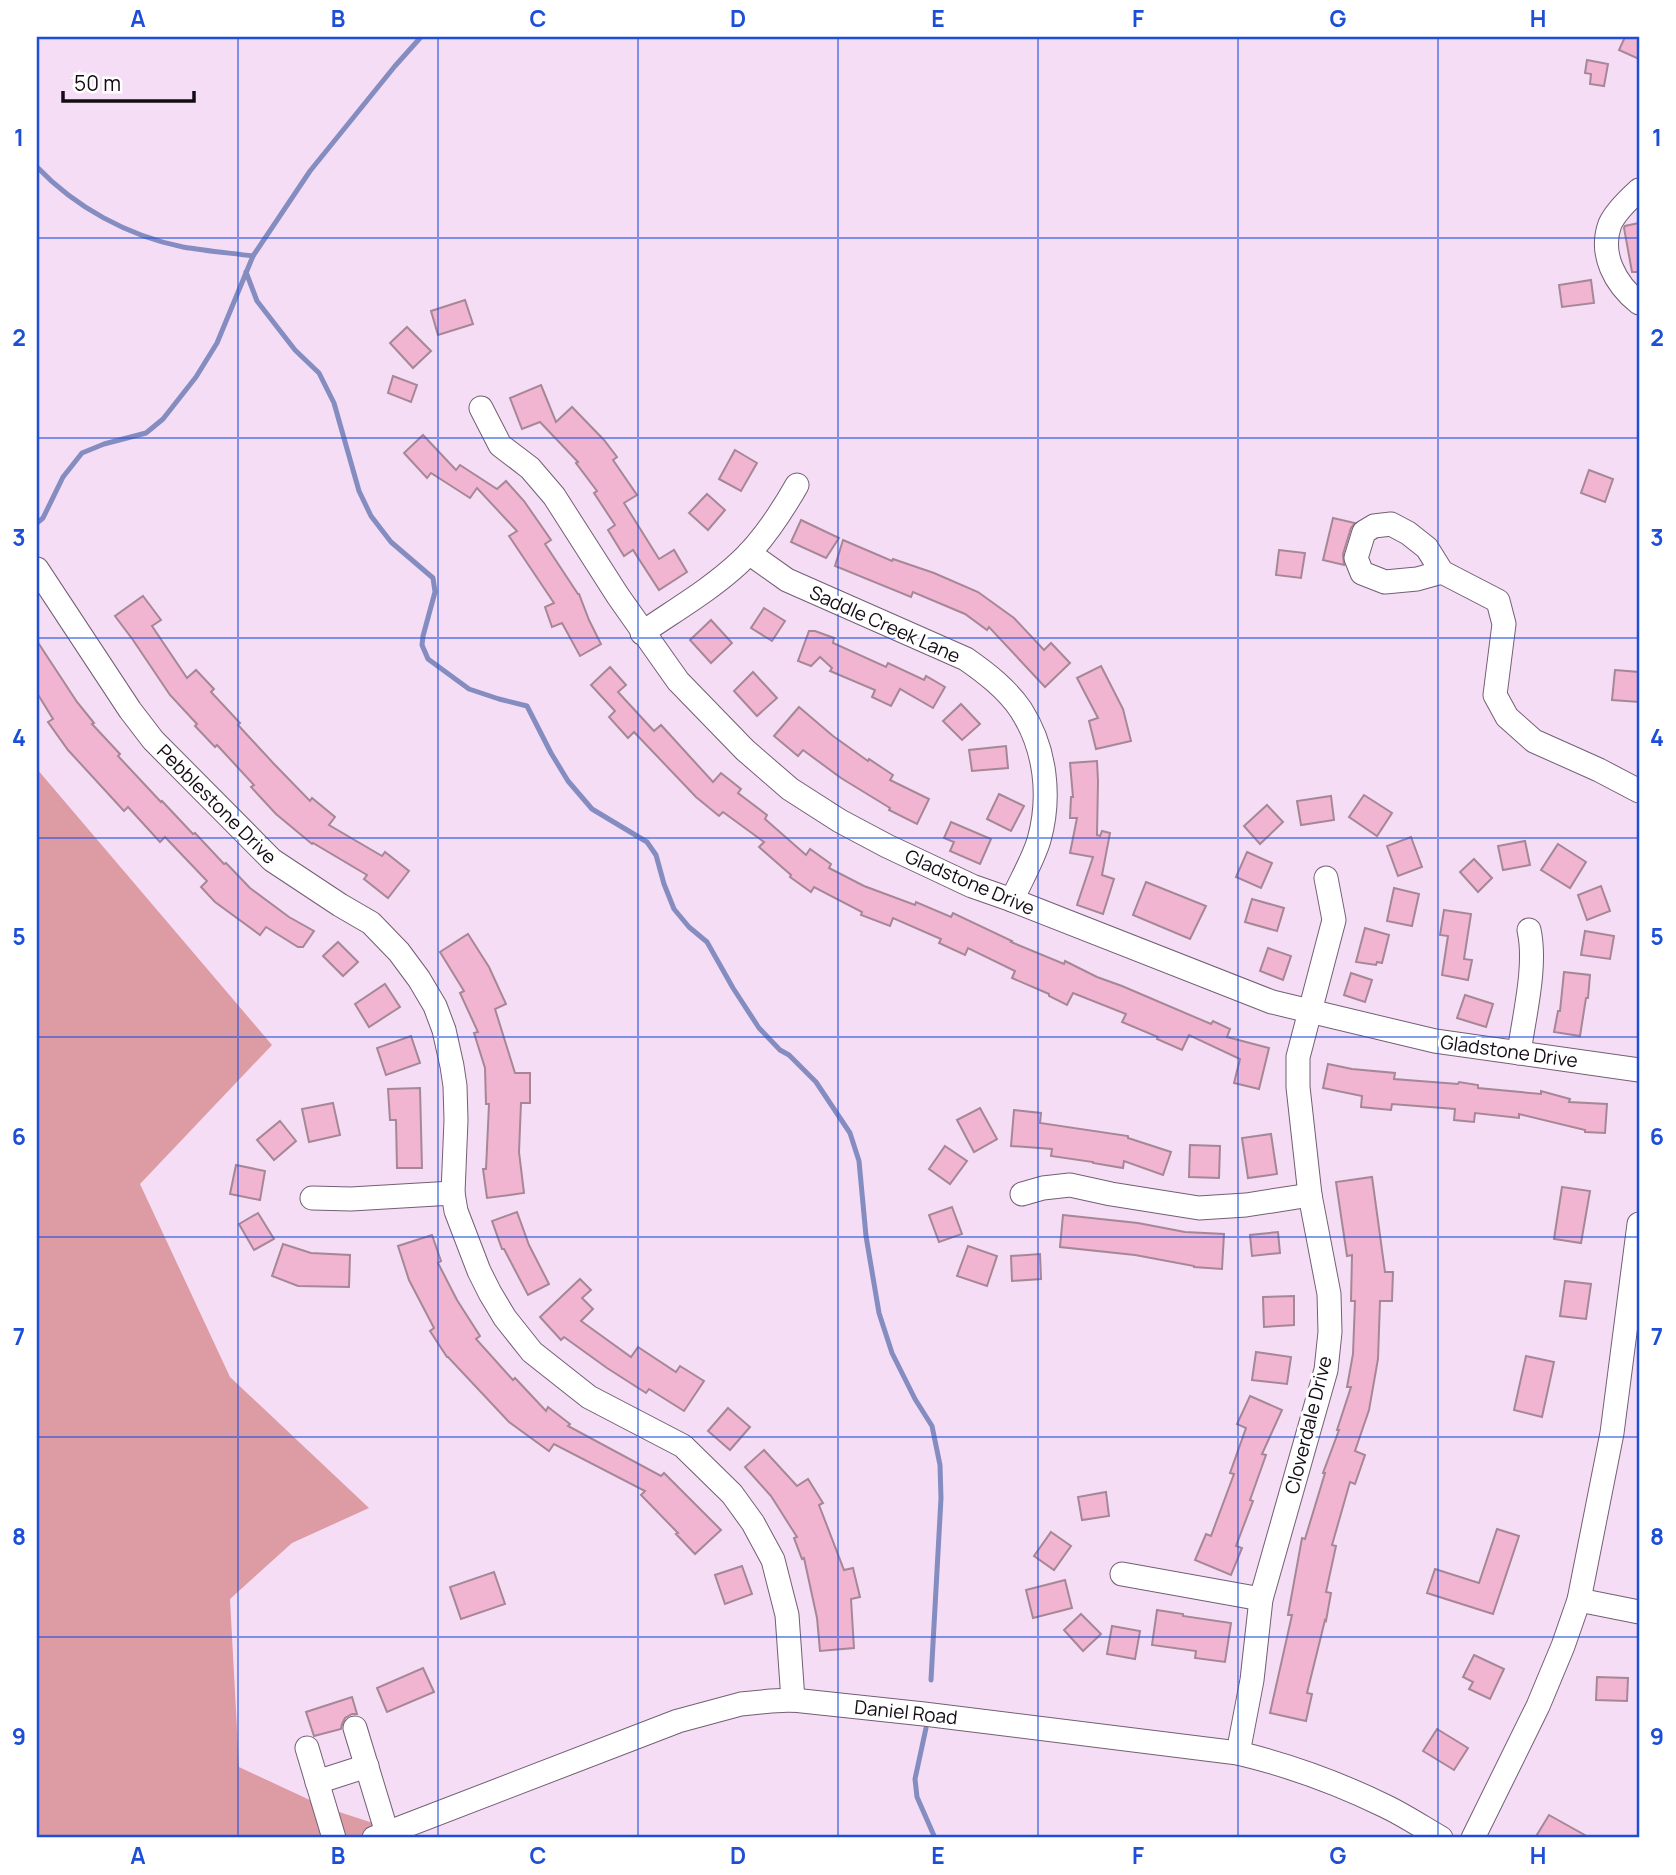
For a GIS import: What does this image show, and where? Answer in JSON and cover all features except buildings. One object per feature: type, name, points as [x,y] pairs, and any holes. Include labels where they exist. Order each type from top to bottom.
[{"type":"street","points":[[1639,190],[1622,206],[1611,223],[1606,244],[1608,260],[1619,284],[1639,303]]},
{"type":"street","name":"Gladstone Drive","points":[[481,408],[500,445],[530,468],[554,496],[642,633],[678,681],[745,750],[790,789],[840,821],[972,886],[1272,1002],[1435,1041],[1639,1070]]},
{"type":"street","points":[[642,633],[715,584],[749,553],[780,514],[797,485]]},
{"type":"street","name":"Saddle Creek Lane","points":[[749,553],[788,580],[965,659],[983,671],[1021,710],[1035,739],[1044,772],[1047,802],[1038,842],[1012,900]]},
{"type":"street","name":"Pebblestone Drive","points":[[37,569],[130,710],[153,740],[272,860],[371,923],[399,952],[419,979],[435,1006],[444,1030],[452,1066],[456,1120],[453,1193],[456,1211],[490,1293],[505,1318],[532,1352],[589,1397],[683,1446],[732,1494],[773,1560],[787,1615],[793,1700]]},
{"type":"street","points":[[1442,572],[1498,601],[1504,624],[1495,695],[1507,717],[1534,741],[1639,791]]},
{"type":"street","name":"Cloverdale Drive","points":[[1238,1753],[1252,1680],[1261,1599],[1326,1370],[1330,1332],[1329,1294],[1310,1195],[1298,1087],[1298,1057],[1334,920],[1326,878]]},
{"type":"street","points":[[1519,1053],[1531,963],[1530,929]]},
{"type":"street","points":[[1022,1194],[1070,1185],[1199,1208],[1246,1205],[1310,1195]]},
{"type":"street","points":[[312,1198],[351,1199],[453,1193]]},
{"type":"street","points":[[1473,1838],[1538,1706],[1579,1600],[1612,1433],[1637,1257],[1639,1224]]},
{"type":"street","points":[[1122,1574],[1261,1599]]},
{"type":"street","points":[[1579,1600],[1639,1612]]},
{"type":"street","name":"Daniel Road","points":[[381,1836],[678,1721],[741,1704],[793,1700],[1238,1753],[1273,1761],[1321,1779],[1385,1806],[1441,1838]]},
{"type":"street","points":[[355,1728],[367,1766],[381,1836]]},
{"type":"street","points":[[307,1748],[334,1838]]},
{"type":"street","points":[[317,1782],[367,1766]]},
{"type":"shaded area","points":[[37,769],[272,1045],[140,1184],[230,1377],[369,1508],[292,1543],[230,1599],[239,1767],[327,1808],[419,1838],[37,1838]]},
{"type":"waterway","points":[[37,523],[43,518],[63,477],[82,453],[146,433],[163,419],[196,377],[217,343],[253,256],[310,171],[421,37]]},
{"type":"waterway","points":[[37,167],[85,207],[142,235],[183,247],[253,256]]},
{"type":"waterway","points":[[246,272],[257,301],[295,350],[319,373],[334,403],[359,491],[371,516],[391,542],[433,578],[435,592],[422,645],[428,659],[469,689],[527,706],[568,781],[592,809],[647,842],[656,855],[674,909],[689,927],[707,942],[759,1028],[816,1082],[850,1133],[859,1161],[866,1236],[879,1313],[892,1353],[932,1426],[940,1465],[941,1498],[931,1680]]},
{"type":"waterway","points":[[926,1728],[915,1779],[917,1797],[935,1838]]}]
